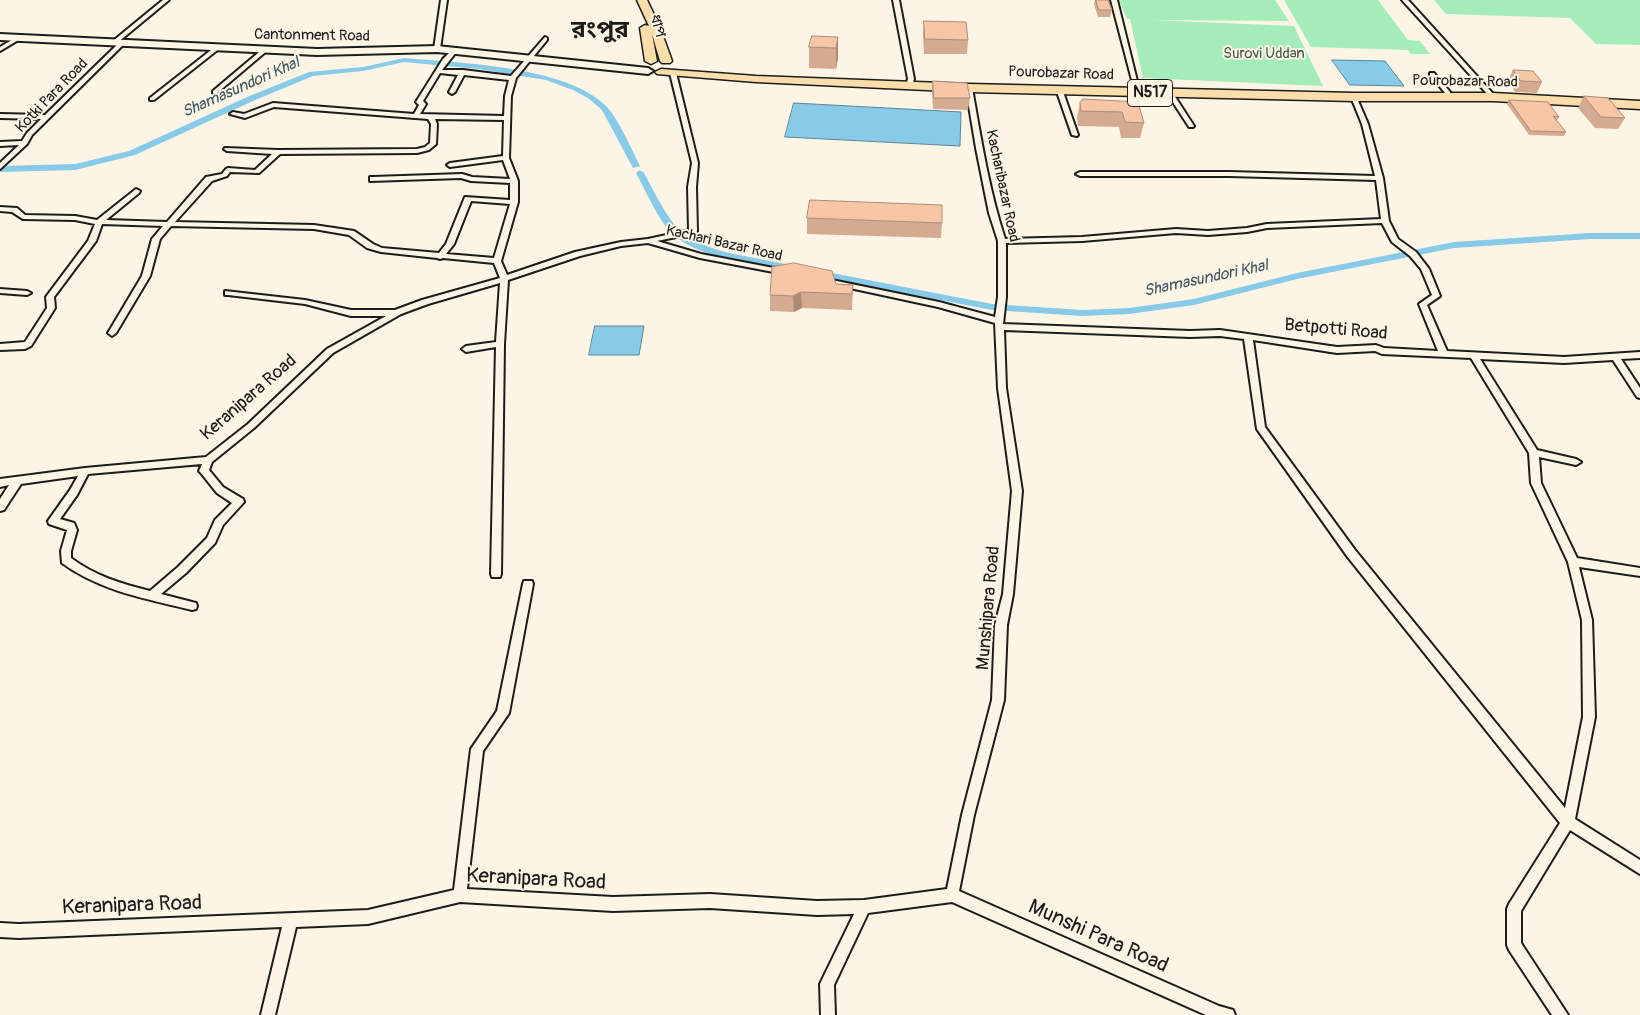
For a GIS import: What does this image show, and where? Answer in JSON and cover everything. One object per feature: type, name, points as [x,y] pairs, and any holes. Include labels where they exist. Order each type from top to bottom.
[{"type":"highway","name":"ধাপ","points":[[632,0],[644,26],[648,66]]},
{"type":"highway","name":"ধাপ","points":[[642,0],[654,25],[668,68]]},
{"type":"highway","name":"N517","points":[[648,66],[668,68]]},
{"type":"highway","name":"Pourobazar Road","points":[[668,68],[756,79],[1448,93],[1640,100]]},
{"type":"highway","name":"Pourobazar Road","points":[[910,82],[969,88],[1170,93],[1354,97],[1490,95],[1640,105]]},
{"type":"main road","name":"Cantonment Road","points":[[0,37],[317,52],[437,49],[624,69],[648,66]]},
{"type":"street","name":"Kotki Para Road","points":[[0,167],[25,143],[29,134],[48,117],[119,42],[166,0]]},
{"type":"street","points":[[437,49],[444,0]]},
{"type":"street","points":[[896,0],[910,82]]},
{"type":"street","points":[[1114,0],[1137,88]]},
{"type":"street","points":[[1405,0],[1490,95]]},
{"type":"street","points":[[0,50],[17,39]]},
{"type":"street","points":[[496,574],[500,344],[498,265],[514,202],[514,181],[506,158],[508,96],[514,78],[546,39]]},
{"type":"street","points":[[152,99],[217,48]]},
{"type":"street","points":[[215,92],[266,49]]},
{"type":"street","points":[[416,116],[423,104],[419,102],[438,70],[454,51]]},
{"type":"street","points":[[648,241],[693,230],[692,187],[695,163],[668,68]]},
{"type":"street","points":[[438,70],[514,78]]},
{"type":"street","points":[[452,92],[463,72]]},
{"type":"street","points":[[1432,74],[1448,93]]},
{"type":"street","name":"Kacharibazar Road","points":[[969,88],[993,213],[1002,241],[1002,297],[999,324]]},
{"type":"street","points":[[1059,89],[1075,135]]},
{"type":"street","points":[[1170,93],[1191,126]]},
{"type":"street","points":[[1354,97],[1365,124],[1379,178],[1385,221],[1395,240],[1413,254],[1425,269],[1436,296],[1423,304],[1444,354]]},
{"type":"street","points":[[234,114],[245,116],[272,104],[431,117],[507,118]]},
{"type":"street","points":[[0,116],[48,117]]},
{"type":"street","points":[[227,149],[278,152],[416,151],[426,149],[433,144],[434,124],[431,117]]},
{"type":"street","points":[[0,144],[25,143]]},
{"type":"street","points":[[112,333],[146,276],[156,239],[209,180],[225,175],[228,170],[256,172],[278,152]]},
{"type":"street","points":[[450,165],[506,158]]},
{"type":"street","points":[[1080,174],[1229,174],[1379,178]]},
{"type":"street","points":[[373,179],[462,176],[470,179],[514,181]]},
{"type":"street","points":[[0,347],[25,346],[28,344],[51,308],[50,298],[92,241],[99,222],[136,191]]},
{"type":"street","points":[[440,257],[450,244],[468,199],[514,202]]},
{"type":"street","points":[[0,209],[14,210],[23,217],[76,218],[99,222],[314,227],[351,233],[370,246],[381,250],[498,265]]},
{"type":"street","points":[[1002,241],[1082,239],[1176,231],[1208,232],[1247,230],[1267,226],[1385,221]]},
{"type":"street","name":"Kachari Bazar Road","points":[[499,281],[578,254],[620,244],[648,241],[700,256],[776,267],[792,274]]},
{"type":"street","points":[[810,278],[868,286],[941,301],[999,324]]},
{"type":"street","name":"Keranipara Road","points":[[0,483],[85,471],[208,460],[251,426],[330,351],[398,312],[425,302],[499,281]]},
{"type":"street","points":[[0,291],[27,293]]},
{"type":"street","points":[[228,293],[305,302],[351,313],[398,312]]},
{"type":"street","name":"Betpotti Road","points":[[999,324],[1190,334],[1220,333],[1337,350],[1376,348],[1382,351],[1564,360],[1640,355]]},
{"type":"street","name":"Munshipara Road","points":[[952,895],[968,815],[998,700],[1001,625],[1008,594],[1017,490],[1002,388],[999,324]]},
{"type":"street","points":[[1248,336],[1260,427],[1351,553],[1568,822],[1640,868]]},
{"type":"street","points":[[466,350],[500,344]]},
{"type":"street","points":[[1473,356],[1534,453],[1536,483],[1573,562],[1587,620],[1589,717],[1568,822],[1514,909],[1514,945],[1561,1015]]},
{"type":"street","points":[[1616,358],[1640,395]]},
{"type":"street","points":[[1534,453],[1576,462]]},
{"type":"street","points":[[153,596],[211,540],[219,523],[239,502],[220,490],[204,471],[208,460]]},
{"type":"street","points":[[85,471],[74,492],[53,521],[70,526],[72,530],[66,551],[66,560],[75,568],[118,586],[192,606]]},
{"type":"street","points":[[0,507],[18,480]]},
{"type":"street","points":[[1573,562],[1640,572]]},
{"type":"street","points":[[460,895],[477,749],[504,713],[528,584]]},
{"type":"street","name":"Keranipara Road","points":[[0,930],[19,931],[368,917],[460,895],[613,904],[710,901],[818,908],[864,907],[952,895]]},
{"type":"street","name":"Munshi Para Road","points":[[952,895],[1218,1013],[1228,1015]]},
{"type":"street","points":[[828,1015],[827,984],[864,907]]},
{"type":"street","points":[[268,1015],[291,920]]},
{"type":"green space","name":"Surovi Uddan","points":[[1119,0],[1275,0],[1289,21],[1151,20],[1294,26],[1323,86],[1143,78],[1130,19],[1127,19]]},
{"type":"green space","points":[[1284,0],[1378,0],[1408,40],[1420,41],[1430,54],[1411,54],[1408,50],[1311,47]]},
{"type":"green space","points":[[1434,0],[1640,0],[1640,45],[1596,44],[1570,18],[1446,14]]},
{"type":"water","points":[[1332,60],[1385,61],[1404,86],[1350,85]]},
{"type":"water","points":[[794,103],[961,112],[960,146],[785,137]]},
{"type":"water","points":[[595,326],[644,326],[639,355],[589,355]]},
{"type":"building","points":[[1096,0],[1108,0],[1112,10],[1099,10]]},
{"type":"building","points":[[924,21],[966,22],[968,40],[925,39]]},
{"type":"building","points":[[812,36],[838,37],[836,48],[809,47]]},
{"type":"building","points":[[1513,70],[1533,71],[1542,82],[1521,81]]},
{"type":"building","points":[[933,81],[967,83],[970,98],[934,98]]},
{"type":"building","points":[[1584,96],[1608,98],[1625,118],[1601,117]]},
{"type":"building","points":[[1083,99],[1138,102],[1144,123],[1125,122],[1122,112],[1081,111],[1080,103]]},
{"type":"building","points":[[1509,100],[1548,102],[1559,117],[1553,116],[1566,132],[1531,131]]},
{"type":"building","points":[[810,200],[942,205],[942,223],[807,218]]},
{"type":"building","points":[[794,263],[832,271],[836,284],[853,285],[852,294],[801,292],[793,296],[770,295],[772,267]]},
{"type":"waterway","name":"Shamasundori Khal","points":[[0,169],[75,167],[132,153],[250,99],[312,74],[363,69],[404,60],[478,67],[547,78],[576,88],[591,96],[605,109],[636,166]]},
{"type":"waterway","name":"Shamasundori Khal","points":[[640,173],[670,227],[685,240],[706,250],[728,256],[992,307],[1033,311],[1082,313],[1129,311],[1194,302],[1297,276],[1454,245],[1590,236],[1640,236]]},
{"type":"district","name":"রংপুর","points":[[600,31]]}]
